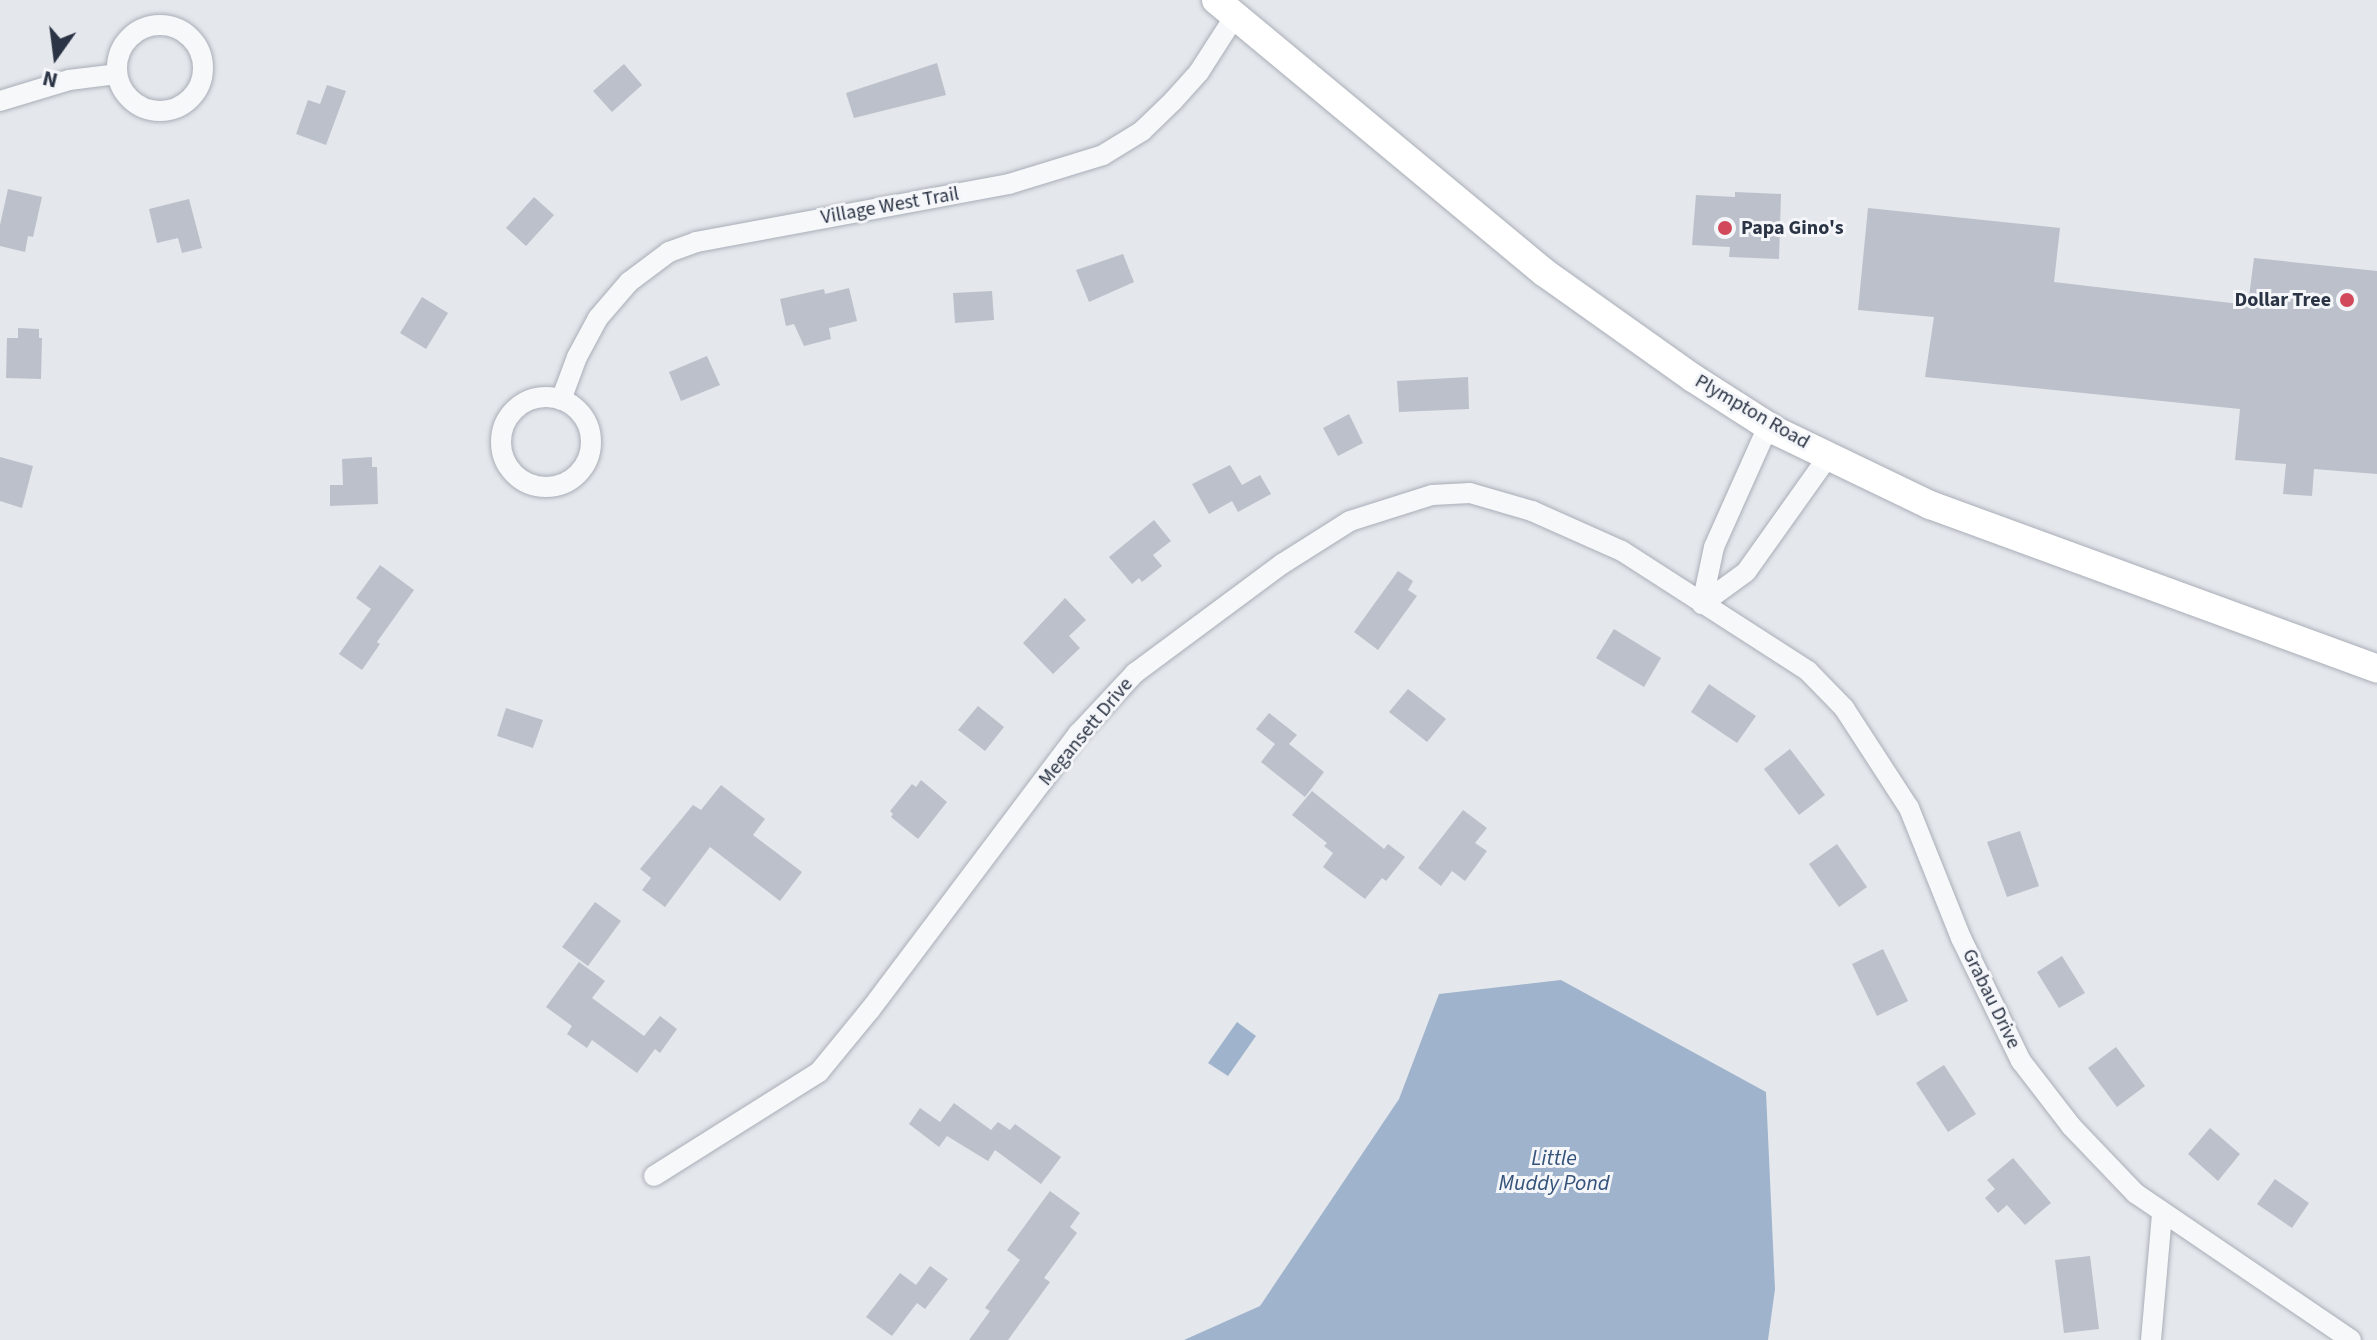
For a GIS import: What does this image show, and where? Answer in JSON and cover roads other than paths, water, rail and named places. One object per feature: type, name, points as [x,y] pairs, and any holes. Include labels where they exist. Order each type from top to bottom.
[{"type":"main road","name":"Plympton Road","points":[[1226,8],[1545,273],[1680,369],[1768,426],[1930,505],[2377,669]]},
{"type":"street","name":"Village West Trail","points":[[561,400],[581,347],[598,318],[629,282],[669,252],[696,242],[1009,184],[1103,155],[1142,131],[1199,72],[1226,8]]},
{"type":"street","points":[[146,27],[175,27],[188,34],[203,59],[204,73],[192,98],[167,112],[140,107],[121,87],[117,74],[123,45],[146,27]]},
{"type":"street","points":[[0,101],[69,80],[117,74]]},
{"type":"street","points":[[532,399],[561,400],[578,410],[589,427],[589,456],[579,473],[562,484],[543,487],[525,482],[511,471],[503,455],[504,426],[515,409],[532,399]]},
{"type":"street","points":[[1702,604],[1714,547],[1768,426]]},
{"type":"street","points":[[1702,604],[1746,572],[1829,455]]},
{"type":"street","name":"Megansett Drive","points":[[654,1176],[819,1072],[1107,700],[1135,673],[1230,603],[1350,521],[1432,495],[1470,493],[1501,499],[1622,551],[1702,604]]},
{"type":"street","name":"Grabau Drive","points":[[1702,604],[1808,671],[1844,708],[1909,808],[1961,938],[2021,1061],[2071,1126],[2135,1193],[2351,1340]]},
{"type":"street","points":[[2151,1340],[2162,1213]]},
{"type":"water","name":"Little Muddy Pond","points":[[1561,980],[1766,1092],[1775,1289],[1768,1340],[1184,1340],[1260,1306],[1399,1099],[1439,994]]},
{"type":"water","points":[[1237,1022],[1256,1036],[1228,1076],[1208,1063]]},
{"type":"place","name":"Papa Gino's","points":[[1725,228]]},
{"type":"place","name":"Dollar Tree","points":[[2347,300]]}]
